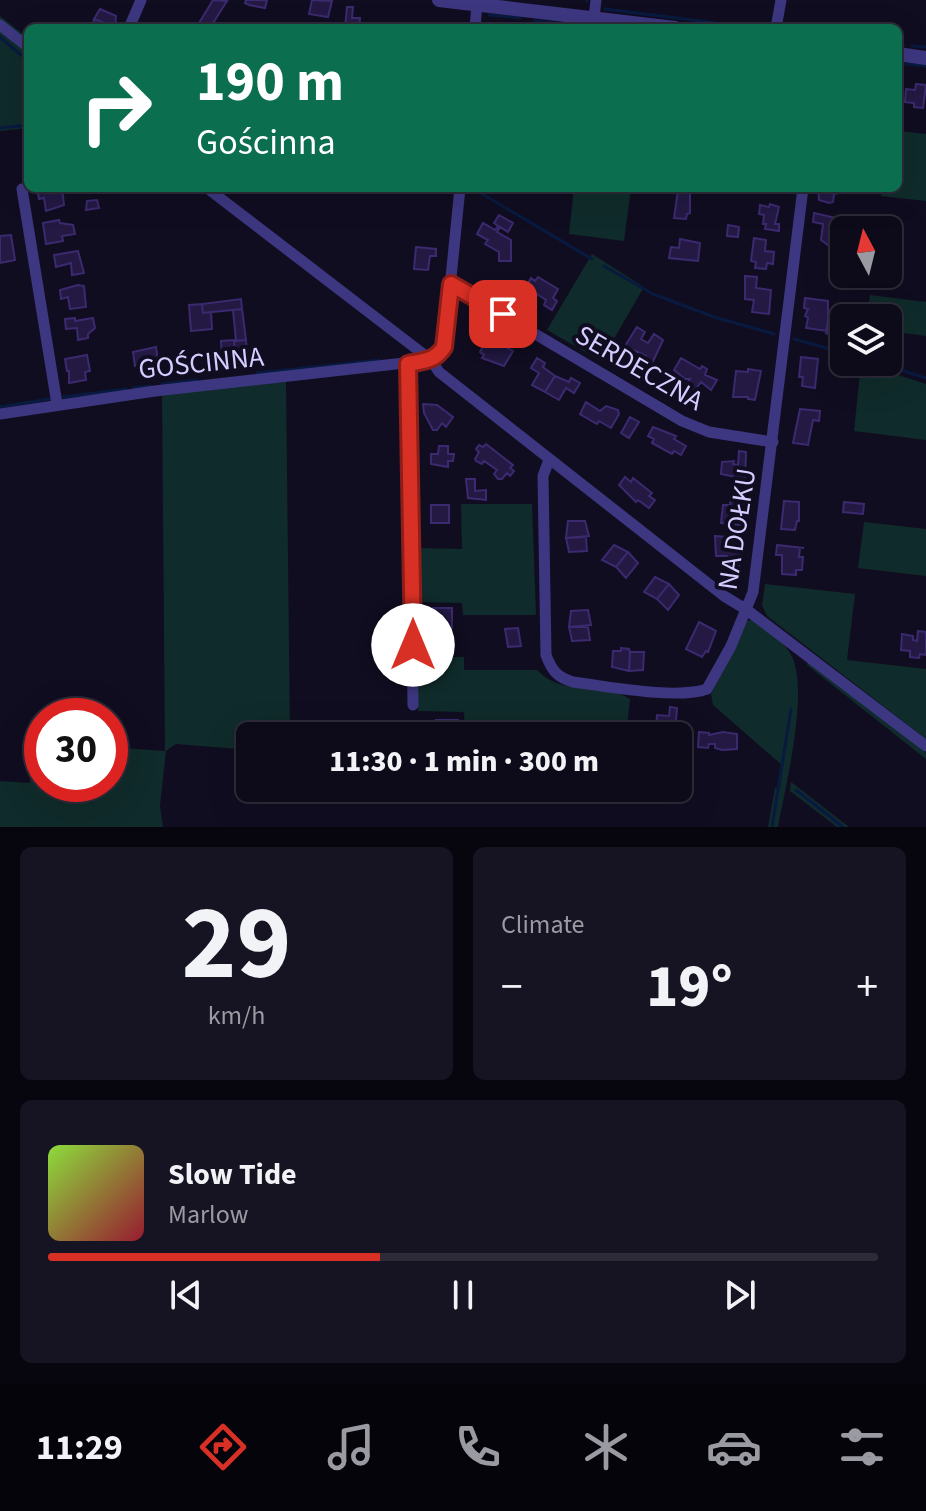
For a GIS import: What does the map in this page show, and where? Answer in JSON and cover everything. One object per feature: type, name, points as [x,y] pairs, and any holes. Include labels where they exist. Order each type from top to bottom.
[{"type":"street","points":[[131,24],[141,0]]},
{"type":"street","points":[[439,0],[643,24]]},
{"type":"street","points":[[594,18],[596,0]]},
{"type":"street","points":[[777,24],[781,0]]},
{"type":"street","points":[[475,24],[477,4]]},
{"type":"street","points":[[0,25],[24,44]]},
{"type":"street","points":[[902,55],[926,58]]},
{"type":"street","points":[[22,189],[57,404]]},
{"type":"street","points":[[212,192],[431,360],[439,372],[724,596],[747,610],[926,746]]},
{"type":"street","points":[[431,360],[444,347],[458,192]]},
{"type":"street","name":"NA DOŁKU","points":[[549,460],[543,476],[546,655],[552,671],[560,678],[573,682],[676,693],[703,691],[711,686],[747,610],[756,577],[803,192]]},
{"type":"street","name":"SERDECZNA","points":[[451,284],[682,421],[709,432],[773,442]]},
{"type":"street","name":"GOŚCINNA","points":[[0,414],[166,389],[431,360]]},
{"type":"street","points":[[408,364],[413,705]]},
{"type":"green space","points":[[0,16],[24,35],[24,128],[0,131]]},
{"type":"green space","points":[[902,131],[926,134],[926,201],[881,196],[882,192],[902,192]]},
{"type":"green space","points":[[574,192],[630,192],[624,241],[569,234]]},
{"type":"green space","points":[[592,254],[644,287],[601,361],[547,330]]},
{"type":"green space","points":[[870,295],[926,302],[926,336],[902,333],[902,304],[869,304]]},
{"type":"green space","points":[[860,376],[901,376],[926,384],[926,440],[854,431]]},
{"type":"green space","points":[[286,382],[290,722],[236,722],[236,749],[176,744],[166,751],[160,806],[163,827],[0,827],[0,781],[24,783],[24,802],[128,802],[128,748],[165,751],[162,393]]},
{"type":"green space","points":[[461,504],[532,504],[536,615],[463,615],[462,603],[417,602],[416,548],[462,549]]},
{"type":"green space","points":[[864,522],[926,529],[926,576],[858,568]]},
{"type":"green space","points":[[765,584],[855,594],[847,660],[926,669],[926,739],[767,616],[762,605]]},
{"type":"green space","points":[[752,620],[783,643],[796,669],[797,712],[778,827],[768,827],[775,788],[780,788],[783,766],[713,705],[711,694],[747,621]]},
{"type":"green space","points":[[417,657],[464,657],[464,670],[537,670],[559,684],[607,690],[630,699],[628,722],[464,722],[464,712],[418,711]]},
{"type":"green space","points":[[808,661],[926,753],[926,759],[807,665]]},
{"type":"green space","points":[[791,782],[849,827],[837,827],[790,791]]},
{"type":"building","points":[[213,0],[227,1],[213,24],[198,24]]},
{"type":"building","points":[[246,0],[267,0],[265,8],[249,5],[245,3]]},
{"type":"building","points":[[312,0],[332,1],[328,17],[309,14]]},
{"type":"building","points":[[347,7],[353,7],[352,18],[360,18],[359,24],[345,24]]},
{"type":"building","points":[[100,9],[116,16],[115,24],[94,19]]},
{"type":"building","points":[[916,84],[926,85],[923,108],[905,102],[906,89],[915,90]]},
{"type":"building","points":[[38,192],[62,192],[64,205],[46,211],[44,198],[39,199]]},
{"type":"building","points":[[678,192],[690,192],[690,213],[686,219],[674,218]]},
{"type":"building","points":[[818,192],[843,192],[834,194],[833,202],[819,200]]},
{"type":"building","points":[[97,200],[99,208],[86,210],[87,201]]},
{"type":"building","points":[[770,204],[779,207],[775,224],[779,224],[779,231],[765,229],[764,215],[759,214],[760,205],[769,207]]},
{"type":"building","points":[[814,213],[830,217],[830,245],[821,240],[823,224],[813,222]]},
{"type":"building","points":[[499,215],[513,223],[508,232],[500,227],[497,232],[511,240],[511,261],[499,261],[499,252],[485,244],[488,240],[477,234],[483,223],[495,230],[498,226],[494,223]]},
{"type":"building","points":[[59,220],[60,223],[73,225],[75,234],[62,236],[63,241],[46,244],[43,223]]},
{"type":"building","points":[[728,225],[739,227],[738,237],[727,236]]},
{"type":"building","points":[[11,235],[15,260],[0,263],[0,236]]},
{"type":"building","points":[[754,238],[766,240],[765,251],[774,252],[773,264],[767,263],[766,269],[755,268],[756,262],[751,261]]},
{"type":"building","points":[[680,239],[700,243],[698,261],[669,258],[671,247],[679,248]]},
{"type":"building","points":[[416,247],[436,249],[436,256],[430,256],[428,270],[414,269]]},
{"type":"building","points":[[78,251],[84,273],[72,275],[71,263],[56,267],[54,255]]},
{"type":"building","points":[[745,276],[757,277],[756,288],[771,290],[769,314],[752,312],[754,300],[745,299]]},
{"type":"building","points":[[538,277],[558,289],[552,310],[544,305],[546,300],[526,287],[531,278],[535,281]]},
{"type":"building","points":[[84,286],[86,307],[70,309],[68,297],[61,299],[60,290]]},
{"type":"building","points":[[805,298],[828,301],[828,331],[806,328],[808,309],[804,308]]},
{"type":"building","points":[[241,299],[242,309],[203,313],[202,304]]},
{"type":"building","points":[[202,304],[203,313],[211,312],[212,329],[191,331],[189,305]]},
{"type":"building","points":[[242,309],[246,340],[236,341],[233,310]]},
{"type":"building","points":[[75,318],[75,321],[93,318],[95,328],[88,338],[78,340],[77,328],[66,329],[65,319]]},
{"type":"building","points":[[828,319],[830,334],[826,333]]},
{"type":"building","points":[[637,327],[645,332],[641,339],[648,343],[654,334],[663,340],[648,372],[640,367],[646,356],[625,346]]},
{"type":"building","points":[[488,337],[513,351],[504,366],[482,358],[484,355],[480,352]]},
{"type":"building","points":[[234,340],[235,357],[222,358],[221,341]]},
{"type":"building","points":[[246,340],[247,356],[235,357],[234,341]]},
{"type":"building","points":[[156,347],[158,362],[135,366],[133,352]]},
{"type":"building","points":[[87,355],[90,371],[85,372],[86,380],[69,383],[65,359]]},
{"type":"building","points":[[801,357],[818,359],[815,388],[802,386],[803,377],[799,377]]},
{"type":"building","points":[[537,358],[555,376],[545,392],[532,385],[539,373],[531,368]]},
{"type":"building","points":[[681,358],[700,369],[702,366],[707,369],[705,375],[717,380],[711,390],[701,382],[695,390],[686,385],[690,379],[685,379],[674,370]]},
{"type":"building","points":[[748,369],[761,371],[755,400],[733,397],[736,371],[748,372]]},
{"type":"building","points":[[555,376],[580,383],[574,393],[566,388],[559,400],[545,392]]},
{"type":"building","points":[[586,402],[600,411],[606,406],[618,410],[611,428],[580,414]]},
{"type":"building","points":[[423,404],[437,405],[453,417],[446,427],[442,423],[437,430],[433,430]]},
{"type":"building","points":[[800,409],[820,411],[819,421],[813,420],[808,445],[793,443]]},
{"type":"building","points":[[630,417],[639,422],[629,438],[621,433]]},
{"type":"building","points":[[653,427],[676,436],[674,439],[686,446],[681,455],[674,451],[672,454],[652,443],[654,439],[648,436]]},
{"type":"building","points":[[486,444],[513,465],[510,468],[514,471],[510,476],[507,473],[498,479],[494,474],[497,470],[484,461],[482,464],[476,461],[479,452],[476,449]]},
{"type":"building","points":[[439,446],[448,446],[448,454],[454,454],[453,461],[448,461],[448,467],[431,464],[431,454],[438,454]]},
{"type":"building","points":[[739,451],[746,452],[745,479],[721,474],[722,462],[734,461],[733,464],[738,465]]},
{"type":"building","points":[[625,477],[631,482],[633,478],[652,493],[649,496],[655,500],[649,508],[638,500],[636,502],[619,485]]},
{"type":"building","points":[[466,479],[475,479],[475,491],[486,490],[486,500],[468,498]]},
{"type":"building","points":[[731,497],[743,498],[740,525],[721,523],[723,505],[730,505]]},
{"type":"building","points":[[784,501],[799,502],[799,521],[795,530],[781,529]]},
{"type":"building","points":[[844,502],[864,504],[863,514],[843,512]]},
{"type":"building","points":[[431,505],[449,505],[449,523],[431,523]]},
{"type":"building","points":[[568,521],[585,521],[589,536],[566,538]]},
{"type":"building","points":[[715,536],[726,537],[725,544],[743,546],[738,570],[725,568],[727,556],[716,556]]},
{"type":"building","points":[[586,537],[587,551],[569,552],[566,538]]},
{"type":"building","points":[[614,545],[628,552],[616,567],[602,560]]},
{"type":"building","points":[[777,545],[804,548],[800,548],[799,557],[803,557],[802,570],[796,570],[796,575],[782,574],[782,555],[776,555]]},
{"type":"building","points":[[628,552],[638,563],[626,578],[616,567]]},
{"type":"building","points":[[655,577],[669,584],[657,599],[644,592]]},
{"type":"building","points":[[669,584],[679,595],[668,610],[657,599]]},
{"type":"building","points":[[433,608],[452,608],[452,628],[437,629]]},
{"type":"building","points":[[588,610],[591,625],[569,627],[571,611]]},
{"type":"building","points":[[699,622],[716,631],[708,652],[702,657],[686,649]]},
{"type":"building","points":[[569,627],[588,627],[590,640],[572,641]]},
{"type":"building","points":[[518,628],[521,646],[508,647],[505,629]]},
{"type":"building","points":[[918,631],[926,632],[926,655],[910,657],[910,651],[901,650],[902,634],[913,636],[913,640],[917,641]]},
{"type":"building","points":[[621,648],[629,649],[629,671],[612,667],[613,651],[621,651]]},
{"type":"building","points":[[630,652],[644,652],[643,670],[629,671]]},
{"type":"building","points":[[670,707],[677,708],[676,722],[656,722],[657,715],[669,716]]},
{"type":"building","points":[[436,720],[458,722],[436,722]]},
{"type":"building","points":[[699,732],[709,735],[723,732],[737,734],[737,749],[722,750],[715,748],[715,744],[709,744],[708,748],[698,747]]},
{"type":"waterway","points":[[605,9],[716,23]]},
{"type":"waterway","points":[[489,15],[520,18]]},
{"type":"waterway","points":[[535,21],[562,24]]},
{"type":"waterway","points":[[0,37],[24,58]]},
{"type":"waterway","points":[[912,46],[926,47]]},
{"type":"waterway","points":[[902,63],[926,66]]},
{"type":"waterway","points":[[0,128],[24,125]]},
{"type":"waterway","points":[[479,192],[592,259]]},
{"type":"waterway","points":[[604,266],[653,294],[714,317],[774,334]]},
{"type":"waterway","points":[[794,339],[830,349]]},
{"type":"waterway","points":[[257,373],[379,360]]},
{"type":"waterway","points":[[902,370],[926,378]]},
{"type":"waterway","points":[[162,384],[196,380]]},
{"type":"waterway","points":[[133,388],[150,386]]},
{"type":"waterway","points":[[63,397],[126,389]]},
{"type":"waterway","points":[[0,407],[49,399]]},
{"type":"waterway","points":[[772,827],[791,709]]},
{"type":"waterway","points":[[796,790],[843,827]]},
{"type":"route","points":[[413,645],[408,364],[431,360],[444,347],[451,284],[503,314]]}]
